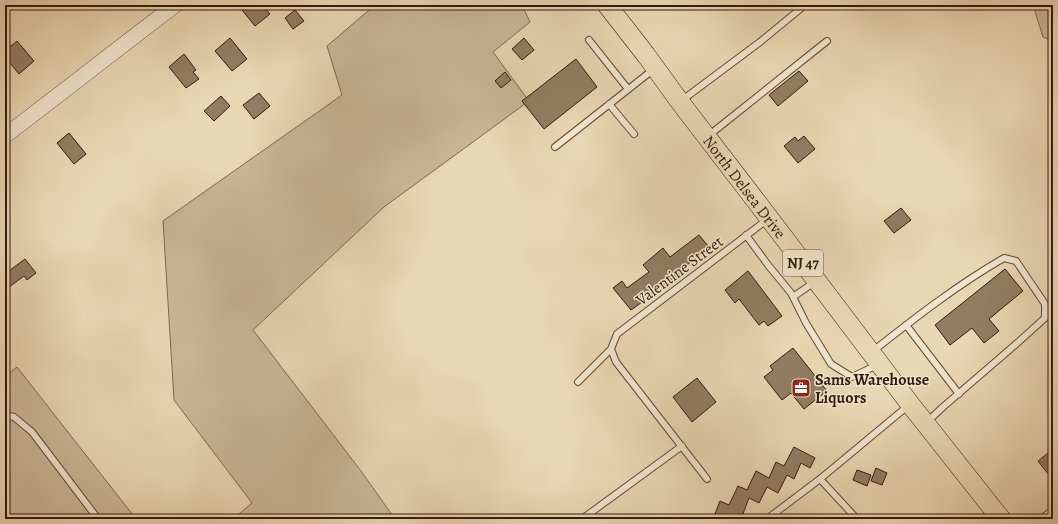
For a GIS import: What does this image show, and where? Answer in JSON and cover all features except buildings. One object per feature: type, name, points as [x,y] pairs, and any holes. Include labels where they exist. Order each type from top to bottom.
[{"type":"main road","name":"North Delsea Drive","points":[[607,5],[910,404],[1001,519]]},
{"type":"street","points":[[5,136],[175,5]]},
{"type":"lane","points":[[680,102],[760,42],[806,5]]},
{"type":"lane","points":[[589,40],[628,89]]},
{"type":"lane","points":[[706,137],[827,40]]},
{"type":"lane","points":[[555,147],[655,68]]},
{"type":"lane","points":[[609,104],[634,134]]},
{"type":"lane","name":"Valentine Street","points":[[578,382],[611,349],[618,334],[769,218]]},
{"type":"lane","points":[[746,235],[791,293],[806,324],[831,364],[852,377],[876,358],[906,325],[977,273],[1004,258],[1016,261],[1045,304],[1045,318],[926,423]]},
{"type":"lane","points":[[793,297],[817,280]]},
{"type":"lane","points":[[906,325],[959,394]]},
{"type":"lane","points":[[611,349],[616,362],[707,478]]},
{"type":"lane","points":[[767,519],[820,479],[910,404]]},
{"type":"lane","points":[[5,415],[14,417],[32,432],[98,519]]},
{"type":"lane","points":[[582,519],[682,446]]},
{"type":"lane","points":[[820,479],[857,519]]},
{"type":"lane","points":[[1041,519],[1053,510]]},
{"type":"shaded area","points":[[375,5],[522,5],[530,22],[493,52],[529,101],[384,207],[253,330],[361,471],[395,519],[233,519],[252,503],[174,400],[163,221],[342,95],[327,46]]},
{"type":"shaded area","points":[[1033,5],[1053,5],[1053,41],[1043,37]]},
{"type":"shaded area","points":[[17,367],[136,519],[5,519],[5,376]]},
{"type":"place","name":"Sams Warehouse Liquors","points":[[801,388]]}]
